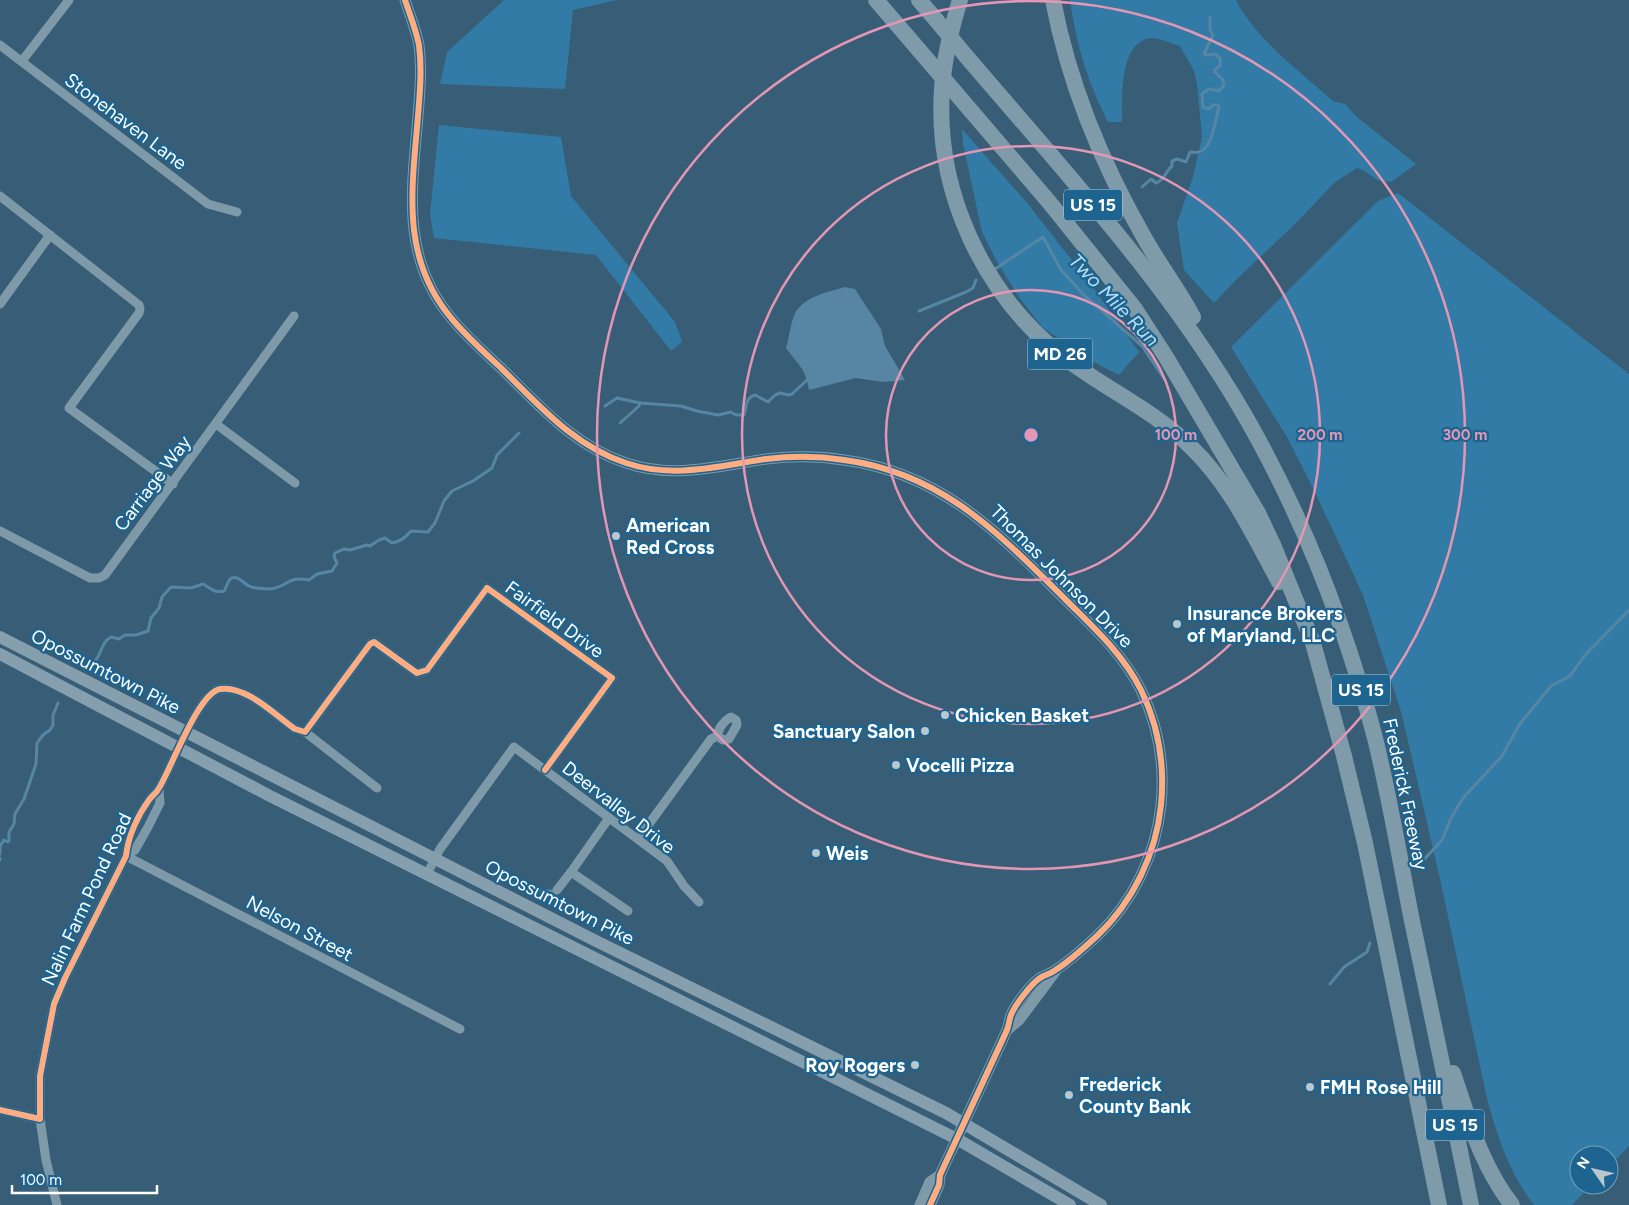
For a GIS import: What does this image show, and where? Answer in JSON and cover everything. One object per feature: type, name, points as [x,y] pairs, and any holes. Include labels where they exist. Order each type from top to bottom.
[{"type":"highway","name":"US 15","points":[[876,0],[972,112],[1135,309],[1166,357],[1258,513],[1274,546],[1313,643],[1344,756],[1365,843],[1439,1205]]},
{"type":"highway","name":"US 15","points":[[919,0],[1125,243],[1192,331],[1211,360]]},
{"type":"highway","name":"MD 26","points":[[960,0],[945,63],[942,89],[942,134],[950,179],[972,244],[1008,302],[1047,343],[1077,367],[1162,422],[1191,447],[1207,465],[1236,504],[1313,643]]},
{"type":"highway","points":[[1053,0],[1073,83],[1099,149],[1145,239],[1164,272],[1193,315],[1211,360]]},
{"type":"highway","name":"Frederick Freeway","points":[[1211,360],[1258,440],[1286,495],[1331,600],[1354,664],[1387,789],[1471,1205]]},
{"type":"highway","points":[[1438,1045],[1453,1073],[1474,1138],[1494,1178],[1512,1205]]},
{"type":"main road","name":"Opossumtown Pike","points":[[0,637],[596,942],[946,1113],[1101,1205]]},
{"type":"main road","name":"Opossumtown Pike","points":[[0,654],[178,749],[957,1139],[1070,1205]]},
{"type":"street","points":[[22,61],[69,0]]},
{"type":"street","name":"Thomas Johnson Drive","points":[[405,0],[419,47],[420,92],[412,188],[412,218],[416,246],[426,274],[438,300],[454,321],[562,428],[581,442],[606,455],[646,469],[690,471],[771,459],[812,457],[852,461],[888,469],[906,476],[955,501],[994,530],[1098,632],[1125,663],[1141,691],[1157,735],[1162,768],[1162,803],[1146,865],[1133,892],[1124,905],[1097,935],[1056,970],[1019,1020],[1008,1030],[940,1175],[930,1205]]},
{"type":"street","name":"Stonehaven Lane","points":[[0,45],[208,204],[237,212]]},
{"type":"street","points":[[0,196],[136,301],[140,309],[139,313],[69,408],[173,484]]},
{"type":"street","points":[[0,304],[50,235]]},
{"type":"street","name":"Carriage Way","points":[[0,532],[85,576],[94,579],[108,572],[294,316]]},
{"type":"street","points":[[216,424],[295,483]]},
{"type":"street","name":"Fairfield Drive","points":[[305,732],[370,644],[374,642],[417,673],[428,670],[487,588],[612,678],[545,770]]},
{"type":"street","points":[[178,749],[206,698],[217,690],[229,689],[240,691],[250,696],[295,729],[305,732],[377,788]]},
{"type":"street","points":[[638,839],[711,739],[718,736]]},
{"type":"street","name":"Deervalley Drive","points":[[427,874],[434,860],[514,747],[667,862],[684,886],[699,902]]},
{"type":"street","name":"Nalin Farm Pond Road","points":[[57,1205],[46,1160],[40,1119],[40,1076],[54,1004],[126,856],[127,846],[137,821],[150,799],[159,790],[178,749]]},
{"type":"street","name":"Nalin Farm Pond Road","points":[[126,856],[135,850],[160,803],[159,790]]},
{"type":"street","points":[[558,890],[609,818]]},
{"type":"street","name":"Nelson Street","points":[[126,856],[460,1029]]},
{"type":"street","points":[[571,872],[628,912]]},
{"type":"street","points":[[0,1110],[40,1119]]},
{"type":"street","name":"Thomas Johnson Drive","points":[[920,1205],[930,1182],[940,1175]]},
{"type":"shaded area","points":[[504,0],[617,0],[573,10],[565,89],[440,84],[447,52]]},
{"type":"shaded area","points":[[1070,0],[1236,0],[1255,28],[1293,67],[1333,101],[1345,104],[1357,117],[1416,164],[1391,182],[1377,180],[1357,168],[1334,183],[1214,303],[1184,270],[1177,223],[1193,177],[1202,137],[1194,71],[1180,46],[1155,38],[1141,42],[1133,49],[1125,72],[1122,122],[1108,122],[1094,93],[1084,63]]},
{"type":"shaded area","points":[[439,125],[561,137],[571,196],[675,322],[682,342],[671,351],[596,255],[434,238],[430,214]]},
{"type":"shaded area","points":[[962,129],[1028,204],[1092,286],[1139,352],[1119,375],[1090,360],[1042,327],[1019,297],[996,260],[982,232],[963,144]]},
{"type":"shaded area","points":[[1398,193],[1629,374],[1629,1146],[1619,1156],[1619,1145],[1569,1145],[1569,1195],[1582,1195],[1572,1205],[1534,1205],[1517,1180],[1504,1152],[1486,1094],[1440,879],[1402,715],[1363,595],[1287,437],[1231,347],[1378,201]]},
{"type":"shaded area","points":[[845,287],[855,289],[881,329],[885,346],[905,380],[883,382],[856,378],[809,390],[803,371],[786,348],[794,316],[803,304],[816,296]]},
{"type":"waterway","name":"Two Mile Run","points":[[1142,187],[1151,179],[1156,183],[1159,182],[1172,166],[1172,161],[1177,159],[1186,162],[1190,152],[1203,150],[1213,133],[1219,108],[1218,105],[1209,109],[1203,107],[1202,94],[1209,89],[1219,91],[1224,85],[1223,80],[1215,72],[1215,69],[1220,66],[1220,58],[1215,54],[1204,54],[1213,35],[1210,30],[1210,17]]},
{"type":"waterway","name":"Two Mile Run","points":[[995,269],[1043,237],[1061,270],[1084,295],[1142,346],[1165,380]]},
{"type":"waterway","name":"Two Mile Run","points":[[919,311],[966,292],[973,288],[976,280]]},
{"type":"waterway","points":[[605,406],[617,398],[640,403],[681,406],[718,415],[731,412],[736,415],[744,415],[749,398],[752,396],[755,395],[768,402],[780,393],[792,394],[807,380]]},
{"type":"waterway","points":[[620,423],[640,403]]},
{"type":"waterway","points":[[93,663],[107,640],[111,637],[119,639],[125,635],[136,635],[148,631],[151,618],[159,608],[162,597],[171,587],[191,588],[203,584],[215,591],[224,591],[229,580],[234,577],[253,588],[268,589],[279,587],[296,579],[309,580],[317,574],[332,571],[337,563],[334,557],[335,553],[344,549],[350,550],[367,545],[370,546],[385,538],[392,543],[403,539],[411,531],[428,532],[435,523],[444,501],[452,491],[473,481],[492,468],[497,455],[519,433]]},
{"type":"waterway","points":[[1421,863],[1442,840],[1451,818],[1463,798],[1502,756],[1519,725],[1551,686],[1570,676],[1585,655],[1629,610]]},
{"type":"waterway","points":[[0,846],[4,840],[9,841],[9,832],[14,824],[15,814],[24,799],[36,764],[37,743],[53,725],[53,715],[58,703]]},
{"type":"waterway","points":[[0,847],[0,854]]},
{"type":"waterway","points":[[511,882],[537,891],[553,891]]},
{"type":"waterway","points":[[1330,984],[1344,967],[1367,952],[1370,943]]},
{"type":"cycle path","points":[[405,0],[420,54],[420,89],[412,196],[413,222],[424,272],[435,296],[458,326],[544,411],[574,436],[607,456],[644,468],[679,471],[696,470],[766,459],[815,457],[844,460],[879,467],[911,478],[967,510],[1017,552],[1117,653],[1134,677],[1147,703],[1159,746],[1162,790],[1154,841],[1141,876],[1132,893],[1110,923],[1071,959],[1036,981],[1016,1006],[1011,1015],[1007,1030],[940,1175],[939,1185],[930,1205]]},
{"type":"cycle path","points":[[0,1110],[40,1119],[40,1076],[54,1004],[126,856],[131,833],[137,819],[150,798],[158,790],[194,717],[203,703],[220,689],[230,689],[250,696],[295,729],[305,732],[370,644],[374,642],[417,673],[427,670],[487,588],[612,678],[545,770]]},
{"type":"place","name":"American Red Cross","points":[[616,536]]},
{"type":"place","name":"Insurance Brokers of Maryland, LLC","points":[[1177,624]]},
{"type":"place","name":"Chicken Basket","points":[[945,715]]},
{"type":"place","name":"Sanctuary Salon","points":[[925,731]]},
{"type":"place","name":"Vocelli Pizza","points":[[896,765]]},
{"type":"place","name":"Weis","points":[[816,853]]},
{"type":"place","name":"Roy Rogers","points":[[915,1065]]},
{"type":"place","name":"FMH Rose Hill","points":[[1310,1087]]},
{"type":"place","name":"Frederick County Bank","points":[[1069,1095]]}]
